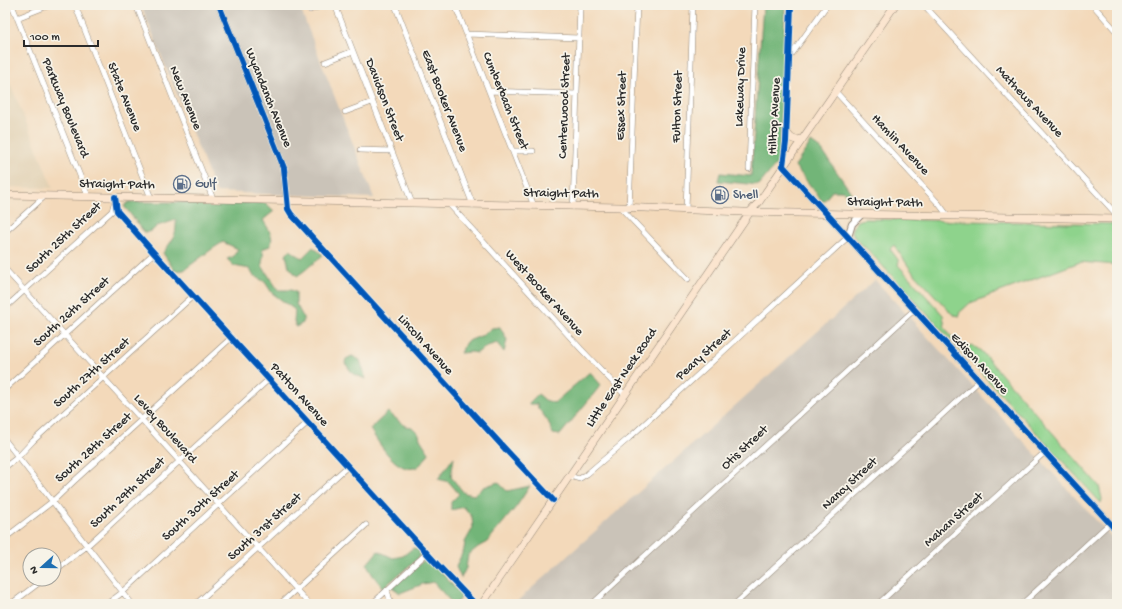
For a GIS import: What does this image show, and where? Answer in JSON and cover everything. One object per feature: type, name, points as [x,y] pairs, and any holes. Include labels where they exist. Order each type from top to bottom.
[{"type":"main road","name":"Little East Neck Road","points":[[482,604],[750,212],[759,202],[801,139],[895,5]]},
{"type":"main road","points":[[787,133],[790,138],[796,140],[801,139]]},
{"type":"main road","name":"Straight Path","points":[[5,195],[620,207],[629,209],[750,212],[1117,219]]},
{"type":"street","name":"Parkway Boulevard","points":[[12,5],[88,196]]},
{"type":"street","points":[[17,18],[50,5]]},
{"type":"street","name":"State Avenue","points":[[76,5],[151,198]]},
{"type":"street","name":"New Avenue","points":[[136,5],[213,199]]},
{"type":"street","name":"Wyandanch Avenue","points":[[219,5],[284,168],[287,201]]},
{"type":"street","points":[[310,10],[323,5]]},
{"type":"street","name":"Davidson Street","points":[[335,5],[412,203]]},
{"type":"street","name":"East Booker Avenue","points":[[395,5],[473,205]]},
{"type":"street","name":"Cumberbach Street","points":[[455,5],[534,206]]},
{"type":"street","name":"Centerwood Street","points":[[573,207],[580,5]]},
{"type":"street","name":"Essex Street","points":[[629,209],[637,5]]},
{"type":"street","name":"Fulton Street","points":[[686,210],[693,5]]},
{"type":"street","name":"Lakeway Drive","points":[[749,170],[755,5]]},
{"type":"street","name":"Hilltop Avenue","points":[[791,5],[787,133],[783,166],[825,213]]},
{"type":"street","points":[[789,59],[827,5]]},
{"type":"street","name":"Mathews Avenue","points":[[924,5],[1117,215]]},
{"type":"street","points":[[1092,5],[1117,32]]},
{"type":"street","points":[[466,34],[502,34],[579,38]]},
{"type":"street","points":[[325,62],[353,52]]},
{"type":"street","points":[[489,91],[577,94]]},
{"type":"street","name":"Hamlin Avenue","points":[[835,91],[934,198],[948,216]]},
{"type":"street","points":[[344,112],[372,102]]},
{"type":"street","points":[[360,150],[392,151]]},
{"type":"street","points":[[513,151],[533,151]]},
{"type":"street","points":[[5,232],[46,196]]},
{"type":"street","name":"Patton Avenue","points":[[115,197],[117,211],[154,253],[475,604]]},
{"type":"street","name":"South 25th Street","points":[[5,308],[112,211],[115,197]]},
{"type":"street","name":"Lincoln Avenue","points":[[287,201],[288,209],[291,214],[553,500]]},
{"type":"street","name":"West Booker Avenue","points":[[449,204],[625,395]]},
{"type":"street","points":[[620,207],[688,279]]},
{"type":"street","name":"Edison Avenue","points":[[825,213],[1117,531]]},
{"type":"street","points":[[848,237],[852,224],[862,214]]},
{"type":"street","name":"Peary Street","points":[[570,476],[579,479],[587,474],[629,438],[848,237]]},
{"type":"street","name":"South 26th Street","points":[[5,389],[154,253]]},
{"type":"street","name":"Levey Boulevard","points":[[5,269],[309,604]]},
{"type":"street","name":"South 27th Street","points":[[5,467],[18,457],[33,441],[193,296]]},
{"type":"street","name":"Otis Street","points":[[592,604],[914,310]]},
{"type":"street","name":"South 28th Street","points":[[5,538],[53,501],[232,338]]},
{"type":"street","name":"South 29th Street","points":[[62,565],[87,546],[269,379]]},
{"type":"street","name":"Nancy Street","points":[[735,604],[979,381]]},
{"type":"street","name":"South 30th Street","points":[[107,604],[123,592],[308,422]]},
{"type":"street","points":[[5,440],[132,604]]},
{"type":"street","name":"Mahan Street","points":[[878,604],[1044,452]]},
{"type":"street","name":"South 31st Street","points":[[196,604],[348,466]]},
{"type":"street","points":[[1022,604],[1110,523]]},
{"type":"street","points":[[280,604],[366,525]]},
{"type":"street","points":[[372,604],[427,553]]},
{"type":"street","points":[[11,604],[33,587]]},
{"type":"street","points":[[387,590],[391,604]]},
{"type":"shaded area","points":[[141,5],[299,5],[374,198],[216,192]]},
{"type":"shaded area","points":[[5,71],[53,188],[5,187]]},
{"type":"shaded area","points":[[875,280],[1117,543],[1117,604],[514,604]]},
{"type":"green space","points":[[763,5],[785,5],[779,161],[759,185],[718,181],[720,173],[751,176]]},
{"type":"green space","points":[[811,142],[821,149],[852,194],[841,191],[832,191],[823,202],[795,166]]},
{"type":"green space","points":[[129,202],[266,203],[274,211],[263,220],[272,239],[270,246],[262,249],[262,265],[278,290],[291,290],[296,292],[296,304],[303,317],[303,323],[296,327],[294,321],[295,310],[272,293],[265,282],[253,275],[250,269],[234,266],[227,259],[233,257],[238,249],[223,242],[184,270],[175,271],[163,253],[175,234],[176,220],[157,226],[153,230],[145,233],[124,206]]},
{"type":"green space","points":[[864,219],[1117,224],[1117,265],[1080,262],[970,303],[959,313],[960,316],[951,313],[911,270],[894,245],[890,249],[899,261],[898,265],[943,315],[945,328],[956,343],[964,347],[972,345],[981,351],[1099,486],[1102,499],[1101,503],[868,250],[857,240],[853,235],[852,228],[858,221]]},
{"type":"green space","points":[[313,247],[323,255],[297,276],[289,267],[286,255],[290,250],[302,258]]},
{"type":"green space","points":[[500,327],[507,340],[504,352],[497,343],[487,346],[477,353],[460,353],[466,342],[483,335],[492,328]]},
{"type":"green space","points":[[352,356],[360,360],[366,379],[353,374],[345,363],[346,359]]},
{"type":"green space","points":[[590,372],[601,385],[560,435],[553,434],[548,421],[538,408],[537,404],[528,404],[538,394],[545,400],[554,403]]},
{"type":"green space","points":[[388,412],[405,426],[412,427],[419,434],[420,439],[429,453],[417,467],[403,467],[396,462],[383,449],[370,429]]},
{"type":"green space","points":[[454,457],[451,477],[464,493],[474,495],[484,487],[498,482],[507,491],[530,486],[516,507],[487,542],[468,555],[466,568],[461,578],[456,567],[464,549],[465,542],[473,528],[472,517],[464,507],[451,510],[451,502],[459,494],[449,482],[438,479]]},
{"type":"green space","points":[[413,548],[419,550],[420,555],[383,588],[372,574],[367,564],[378,551],[393,558],[403,556]]},
{"type":"green space","points":[[426,560],[431,561],[459,592],[462,596],[459,601],[453,604],[433,582],[423,584],[400,593],[392,587]]},
{"type":"cycle path","points":[[219,5],[284,168],[288,209],[291,214],[553,500]]},
{"type":"cycle path","points":[[791,5],[786,142],[783,166],[1117,531]]},
{"type":"cycle path","points":[[115,197],[117,211],[154,253],[434,561],[475,604]]},
{"type":"place","name":"Gulf","points":[[182,184]]},
{"type":"place","name":"Shell","points":[[720,195]]}]
